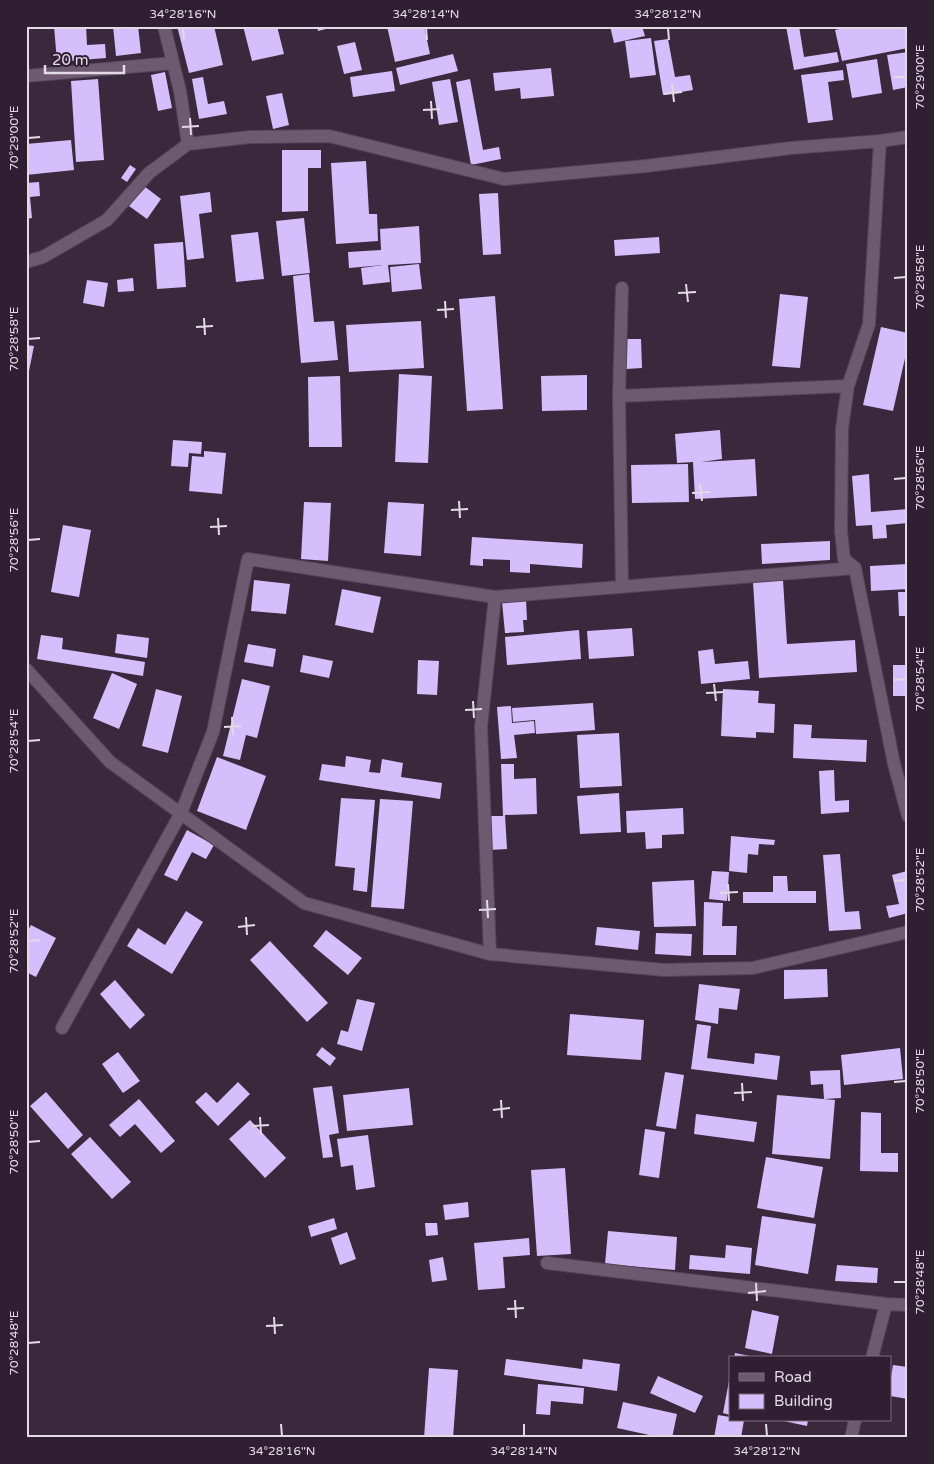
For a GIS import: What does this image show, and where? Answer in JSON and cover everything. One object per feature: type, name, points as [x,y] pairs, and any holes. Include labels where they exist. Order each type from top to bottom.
[{"type":"street","points":[[164,26],[180,91],[188,144]]},
{"type":"street","points":[[26,76],[173,63]]},
{"type":"street","points":[[26,262],[43,258],[107,220],[149,174],[188,144],[250,138],[329,136],[504,179],[646,166],[791,148],[880,142],[908,137]]},
{"type":"street","points":[[880,142],[869,324],[848,386],[842,428],[841,531],[844,559],[854,568],[894,764],[908,816]]},
{"type":"street","points":[[622,288],[619,396],[622,586]]},
{"type":"street","points":[[619,396],[848,386]]},
{"type":"street","points":[[62,1028],[181,813],[213,732],[248,560],[495,597],[854,568]]},
{"type":"street","points":[[490,954],[481,727],[495,597]]},
{"type":"street","points":[[26,669],[110,762],[304,903],[490,954],[664,970],[753,968],[908,932]]},
{"type":"street","points":[[547,1263],[886,1304],[908,1305]]},
{"type":"street","points":[[873,1356],[886,1304]]},
{"type":"street","points":[[851,1438],[855,1422]]},
{"type":"building","points":[[54,26],[86,26],[87,45],[105,44],[106,58],[57,62]]},
{"type":"building","points":[[113,26],[138,26],[141,53],[116,56]]},
{"type":"building","points":[[177,26],[214,26],[223,65],[189,73]]},
{"type":"building","points":[[243,26],[277,26],[284,54],[252,61]]},
{"type":"building","points":[[317,26],[334,26],[334,27],[318,31]]},
{"type":"building","points":[[387,26],[424,26],[430,54],[395,62]]},
{"type":"building","points":[[610,26],[642,26],[645,36],[614,43]]},
{"type":"building","points":[[786,26],[799,26],[804,57],[837,52],[839,62],[794,70]]},
{"type":"building","points":[[852,26],[908,26],[908,48],[842,61],[835,30]]},
{"type":"building","points":[[651,38],[656,75],[630,78],[625,41]]},
{"type":"building","points":[[668,39],[675,77],[690,75],[693,90],[663,95],[654,41]]},
{"type":"building","points":[[355,42],[362,70],[344,74],[337,46]]},
{"type":"building","points":[[908,52],[908,87],[893,90],[887,55]]},
{"type":"building","points":[[453,54],[458,71],[400,85],[396,68]]},
{"type":"building","points":[[877,59],[882,93],[852,98],[846,64]]},
{"type":"building","points":[[551,68],[554,96],[521,99],[520,88],[495,91],[493,73]]},
{"type":"building","points":[[843,70],[844,80],[828,82],[833,120],[808,123],[801,75]]},
{"type":"building","points":[[392,71],[395,91],[353,97],[350,77]]},
{"type":"building","points":[[165,72],[172,108],[158,111],[151,75]]},
{"type":"building","points":[[203,77],[208,104],[224,101],[227,114],[199,119],[192,79]]},
{"type":"building","points":[[98,79],[104,160],[76,162],[71,81]]},
{"type":"building","points":[[450,79],[458,122],[439,125],[432,82]]},
{"type":"building","points":[[470,79],[483,150],[499,147],[501,159],[471,165],[456,82]]},
{"type":"building","points":[[282,93],[289,125],[273,129],[266,96]]},
{"type":"building","points":[[71,140],[74,170],[26,175],[26,144]]},
{"type":"building","points":[[282,150],[321,150],[321,168],[308,168],[308,211],[282,212]]},
{"type":"building","points":[[366,161],[369,214],[377,214],[378,241],[336,244],[331,163]]},
{"type":"building","points":[[130,165],[136,169],[127,182],[121,178]]},
{"type":"building","points":[[39,182],[40,196],[30,197],[32,218],[26,219],[26,183]]},
{"type":"building","points":[[144,186],[161,199],[147,219],[129,206]]},
{"type":"building","points":[[210,192],[212,212],[199,214],[204,258],[187,260],[180,196]]},
{"type":"building","points":[[498,193],[501,254],[483,255],[479,194]]},
{"type":"building","points":[[304,218],[310,273],[282,276],[276,221]]},
{"type":"building","points":[[419,226],[421,263],[388,265],[390,282],[363,285],[361,268],[383,265],[349,268],[348,252],[381,250],[380,229]]},
{"type":"building","points":[[258,232],[264,279],[236,282],[231,235]]},
{"type":"building","points":[[659,237],[660,253],[615,256],[614,240]]},
{"type":"building","points":[[183,242],[186,287],[157,289],[154,244]]},
{"type":"building","points":[[419,264],[422,289],[392,292],[390,267]]},
{"type":"building","points":[[309,274],[314,322],[334,321],[338,360],[301,363],[293,276]]},
{"type":"building","points":[[133,278],[134,291],[118,292],[117,280]]},
{"type":"building","points":[[87,280],[108,283],[104,307],[83,303]]},
{"type":"building","points":[[780,294],[808,297],[800,368],[772,366]]},
{"type":"building","points":[[495,296],[503,409],[467,411],[459,299]]},
{"type":"building","points":[[421,321],[424,368],[349,372],[346,325]]},
{"type":"building","points":[[881,327],[908,333],[908,345],[893,411],[863,405]]},
{"type":"building","points":[[625,339],[641,339],[642,368],[626,369]]},
{"type":"building","points":[[26,345],[34,346],[27,381],[26,381]]},
{"type":"building","points":[[399,374],[432,376],[428,463],[395,462]]},
{"type":"building","points":[[587,375],[587,410],[542,411],[541,376]]},
{"type":"building","points":[[340,376],[342,447],[309,447],[308,377]]},
{"type":"building","points":[[720,430],[722,459],[701,462],[755,459],[757,496],[695,499],[693,462],[677,463],[675,434]]},
{"type":"building","points":[[173,440],[202,442],[201,454],[189,453],[188,467],[171,466]]},
{"type":"building","points":[[204,451],[226,453],[222,494],[189,491],[192,456],[204,457]]},
{"type":"building","points":[[688,464],[689,502],[632,503],[631,465]]},
{"type":"building","points":[[869,474],[871,512],[908,509],[908,523],[886,525],[887,538],[873,539],[872,525],[856,526],[852,476]]},
{"type":"building","points":[[304,502],[331,503],[328,561],[301,559]]},
{"type":"building","points":[[388,502],[424,504],[421,556],[384,553]]},
{"type":"building","points":[[63,525],[91,530],[79,597],[51,592]]},
{"type":"building","points":[[472,537],[583,544],[582,568],[530,564],[530,573],[510,572],[510,560],[483,559],[483,566],[470,565]]},
{"type":"building","points":[[830,541],[830,560],[762,564],[761,544]]},
{"type":"building","points":[[908,564],[908,589],[871,591],[870,566]]},
{"type":"building","points":[[254,580],[290,584],[286,614],[251,611]]},
{"type":"building","points":[[783,580],[787,644],[855,640],[857,672],[759,678],[753,582]]},
{"type":"building","points":[[342,589],[381,597],[373,633],[335,625]]},
{"type":"building","points":[[898,592],[908,592],[908,616],[899,616]]},
{"type":"building","points":[[526,600],[527,620],[523,620],[524,632],[505,633],[502,602]]},
{"type":"building","points":[[632,628],[634,656],[589,659],[587,631]]},
{"type":"building","points":[[579,630],[581,659],[507,665],[505,637]]},
{"type":"building","points":[[117,634],[149,638],[147,658],[115,653]]},
{"type":"building","points":[[41,635],[63,638],[62,649],[145,662],[143,676],[37,659]]},
{"type":"building","points":[[248,644],[276,649],[273,667],[244,662]]},
{"type":"building","points":[[713,649],[715,664],[748,661],[750,679],[701,684],[698,651]]},
{"type":"building","points":[[303,655],[333,661],[329,678],[300,672]]},
{"type":"building","points":[[418,660],[439,661],[437,695],[417,694]]},
{"type":"building","points":[[893,665],[908,665],[908,696],[893,696]]},
{"type":"building","points":[[112,673],[137,684],[119,729],[93,718]]},
{"type":"building","points":[[242,679],[270,686],[257,738],[246,735],[240,760],[223,756]]},
{"type":"building","points":[[156,689],[182,696],[168,753],[142,746]]},
{"type":"building","points":[[723,689],[759,691],[758,703],[775,704],[774,733],[756,732],[756,738],[721,736]]},
{"type":"building","points":[[593,703],[595,730],[536,734],[535,720],[513,722],[512,708]]},
{"type":"building","points":[[511,706],[512,723],[534,721],[535,733],[514,735],[517,758],[501,759],[497,707]]},
{"type":"building","points":[[794,724],[812,725],[811,738],[867,740],[866,762],[793,758]]},
{"type":"building","points":[[619,733],[622,786],[580,788],[577,735]]},
{"type":"building","points":[[346,756],[371,760],[369,772],[380,773],[382,759],[403,763],[401,777],[442,783],[440,799],[319,780],[322,764],[345,767]]},
{"type":"building","points":[[217,757],[266,776],[246,830],[197,811]]},
{"type":"building","points":[[501,764],[514,764],[514,779],[536,778],[537,814],[505,815],[507,849],[490,850],[488,816],[503,816]]},
{"type":"building","points":[[834,770],[835,801],[849,800],[849,812],[821,814],[819,771]]},
{"type":"building","points":[[619,793],[621,832],[580,834],[577,796]]},
{"type":"building","points":[[341,798],[375,800],[367,892],[353,890],[355,868],[335,866]]},
{"type":"building","points":[[380,799],[413,801],[404,909],[371,907]]},
{"type":"building","points":[[683,808],[684,834],[662,835],[662,848],[646,849],[645,832],[627,833],[626,811]]},
{"type":"building","points":[[187,830],[214,845],[206,859],[192,852],[177,881],[164,875]]},
{"type":"building","points":[[731,836],[775,840],[774,845],[759,844],[758,855],[748,854],[747,873],[729,871]]},
{"type":"building","points":[[840,854],[845,912],[859,911],[861,929],[829,931],[823,855]]},
{"type":"building","points":[[712,871],[729,872],[727,901],[709,899]]},
{"type":"building","points":[[907,871],[908,913],[889,918],[886,906],[899,904],[892,875]]},
{"type":"building","points":[[773,876],[787,876],[788,891],[816,891],[816,903],[743,903],[743,892],[773,892]]},
{"type":"building","points":[[694,880],[696,926],[654,927],[652,882]]},
{"type":"building","points":[[704,902],[723,903],[722,926],[737,926],[736,955],[703,955]]},
{"type":"building","points":[[186,911],[203,922],[172,974],[127,946],[138,928],[165,945]]},
{"type":"building","points":[[31,925],[56,938],[36,977],[26,972],[26,934]]},
{"type":"building","points":[[597,927],[640,931],[638,950],[595,945]]},
{"type":"building","points":[[326,930],[362,958],[348,975],[313,946]]},
{"type":"building","points":[[656,933],[692,934],[691,956],[655,954]]},
{"type":"building","points":[[270,941],[328,1003],[307,1022],[250,960]]},
{"type":"building","points":[[827,969],[828,997],[784,999],[784,970]]},
{"type":"building","points":[[115,980],[145,1015],[130,1029],[100,994]]},
{"type":"building","points":[[699,984],[740,989],[737,1010],[719,1008],[718,1024],[695,1020]]},
{"type":"building","points":[[357,999],[375,1003],[362,1051],[337,1044],[341,1030],[348,1032]]},
{"type":"building","points":[[570,1014],[644,1020],[641,1060],[567,1055]]},
{"type":"building","points":[[697,1024],[711,1026],[707,1058],[754,1064],[755,1053],[780,1056],[777,1080],[691,1069]]},
{"type":"building","points":[[322,1047],[336,1058],[330,1066],[316,1055]]},
{"type":"building","points":[[900,1048],[903,1079],[844,1085],[841,1055]]},
{"type":"building","points":[[118,1052],[140,1081],[123,1093],[102,1064]]},
{"type":"building","points":[[840,1070],[841,1098],[824,1099],[823,1084],[811,1085],[810,1071]]},
{"type":"building","points":[[665,1072],[684,1075],[676,1129],[656,1126]]},
{"type":"building","points":[[238,1082],[250,1094],[218,1126],[195,1102],[206,1092],[217,1103]]},
{"type":"building","points":[[332,1086],[339,1133],[329,1135],[333,1157],[323,1158],[313,1088]]},
{"type":"building","points":[[409,1088],[413,1125],[347,1131],[343,1095]]},
{"type":"building","points":[[46,1092],[83,1135],[68,1149],[30,1106]]},
{"type":"building","points":[[777,1095],[835,1100],[830,1159],[772,1154]]},
{"type":"building","points":[[139,1099],[175,1141],[161,1153],[135,1124],[120,1137],[109,1125]]},
{"type":"building","points":[[861,1112],[881,1113],[881,1153],[898,1153],[898,1172],[860,1171]]},
{"type":"building","points":[[696,1114],[757,1122],[754,1142],[694,1134]]},
{"type":"building","points":[[250,1120],[286,1158],[265,1178],[229,1139]]},
{"type":"building","points":[[645,1129],[665,1132],[659,1178],[639,1175]]},
{"type":"building","points":[[368,1135],[375,1187],[356,1190],[353,1165],[341,1167],[337,1139]]},
{"type":"building","points":[[90,1137],[131,1182],[112,1199],[71,1154]]},
{"type":"building","points":[[766,1157],[823,1167],[814,1218],[757,1208]]},
{"type":"building","points":[[565,1168],[571,1254],[537,1256],[531,1170]]},
{"type":"building","points":[[468,1202],[469,1217],[445,1220],[443,1205]]},
{"type":"building","points":[[762,1216],[816,1224],[808,1274],[755,1265]]},
{"type":"building","points":[[334,1218],[337,1229],[311,1237],[308,1226]]},
{"type":"building","points":[[425,1223],[437,1223],[438,1235],[426,1236]]},
{"type":"building","points":[[608,1231],[677,1237],[675,1270],[605,1264]]},
{"type":"building","points":[[347,1232],[356,1259],[340,1265],[331,1238]]},
{"type":"building","points":[[529,1238],[530,1255],[503,1257],[505,1288],[478,1290],[474,1243]]},
{"type":"building","points":[[726,1245],[752,1248],[750,1274],[689,1269],[690,1255],[725,1258]]},
{"type":"building","points":[[443,1257],[447,1280],[432,1282],[429,1260]]},
{"type":"building","points":[[837,1265],[878,1268],[877,1283],[835,1281]]},
{"type":"building","points":[[752,1310],[779,1316],[772,1354],[745,1348]]},
{"type":"building","points":[[735,1353],[750,1356],[734,1356]]},
{"type":"building","points":[[506,1359],[582,1369],[583,1359],[620,1364],[617,1391],[504,1375]]},
{"type":"building","points":[[893,1365],[908,1367],[908,1399],[892,1396]]},
{"type":"building","points":[[429,1368],[458,1370],[453,1438],[424,1438]]},
{"type":"building","points":[[658,1376],[703,1396],[695,1413],[650,1393]]},
{"type":"building","points":[[729,1381],[729,1415],[723,1413]]},
{"type":"building","points":[[538,1384],[584,1388],[583,1404],[551,1401],[550,1415],[536,1414]]},
{"type":"building","points":[[623,1402],[677,1414],[672,1438],[663,1438],[617,1428]]},
{"type":"building","points":[[718,1415],[729,1417],[729,1422],[744,1422],[741,1438],[714,1438]]},
{"type":"building","points":[[788,1422],[808,1422],[807,1426]]}]
